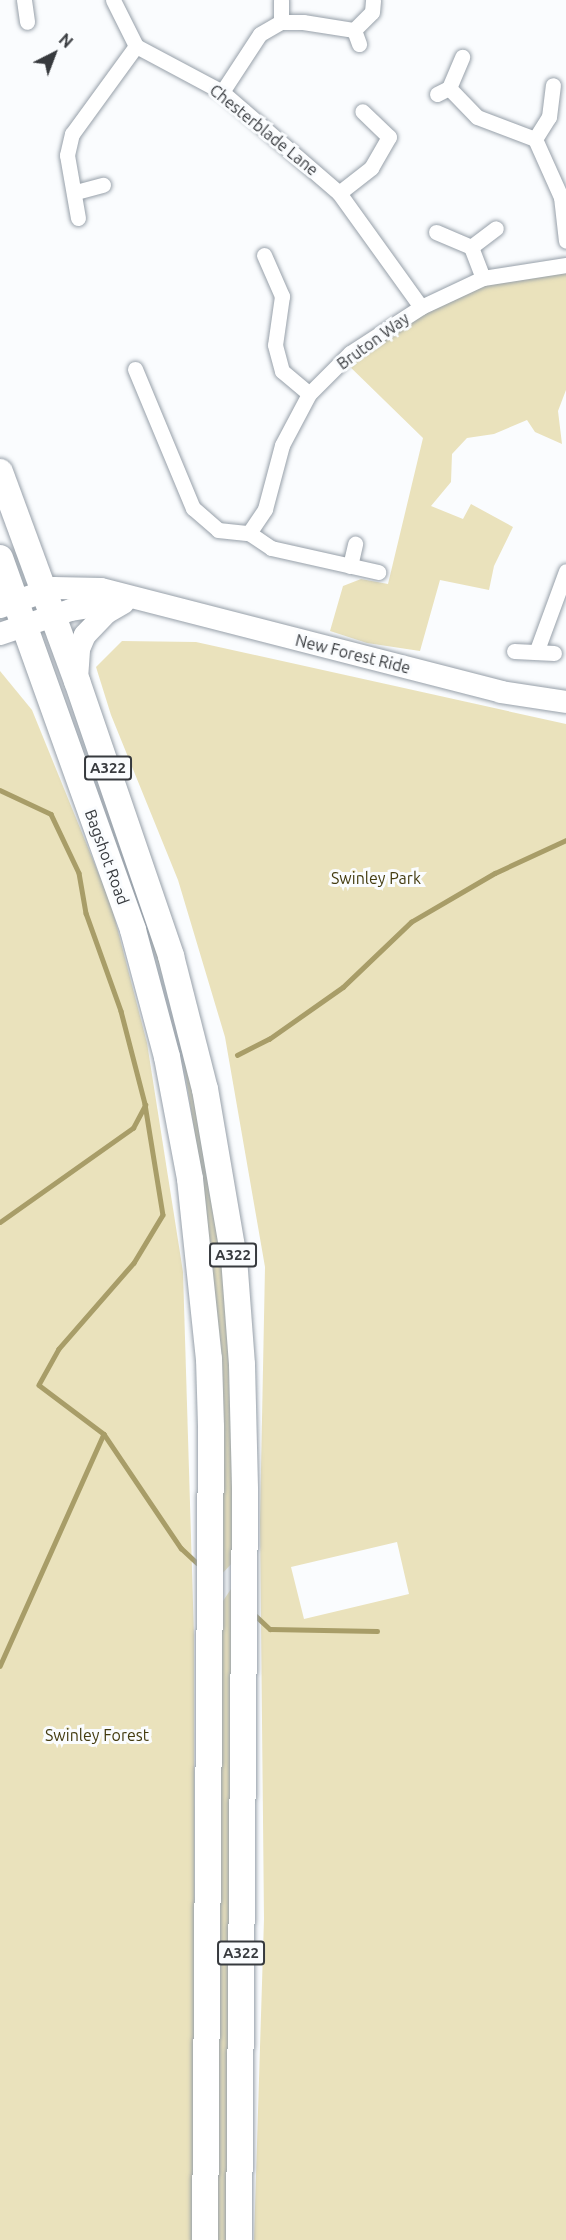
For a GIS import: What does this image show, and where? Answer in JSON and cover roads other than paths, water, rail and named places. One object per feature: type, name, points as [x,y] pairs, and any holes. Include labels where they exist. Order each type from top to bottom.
[{"type":"highway","name":"Bagshot Road","points":[[0,472],[27,597],[133,930],[167,1057],[190,1179],[209,1370],[211,1529],[205,2240]]},
{"type":"highway","points":[[0,508],[27,597]]},
{"type":"highway","name":"Bagshot Road","points":[[0,558],[27,597]]},
{"type":"highway","name":"Bagshot Road","points":[[36,622],[77,681],[139,855],[197,1049],[225,1201],[239,1321],[245,1478],[239,2240]]},
{"type":"main road","name":"New Forest Ride","points":[[27,597],[76,586],[501,692],[566,702]]},
{"type":"main road","name":"New Forest Ride","points":[[0,634],[92,604],[133,602]]},
{"type":"main road","points":[[77,681],[79,649],[85,635],[106,613],[133,602]]},
{"type":"street","points":[[24,0],[27,21]]},
{"type":"street","points":[[78,218],[76,192],[67,155],[72,135],[136,46],[113,0]]},
{"type":"street","points":[[281,0],[281,22]]},
{"type":"street","points":[[222,92],[260,34],[281,22],[303,22],[357,37],[372,12],[373,0]]},
{"type":"street","name":"Chesterblade Lane","points":[[136,46],[222,92],[339,193],[421,307]]},
{"type":"street","points":[[462,57],[443,91],[477,117],[535,138],[564,196],[566,242]]},
{"type":"street","points":[[535,138],[549,117],[553,85]]},
{"type":"street","points":[[339,193],[371,168],[389,137],[362,111]]},
{"type":"street","points":[[76,192],[103,185]]},
{"type":"street","points":[[471,247],[496,228]]},
{"type":"street","points":[[436,232],[471,247],[483,278]]},
{"type":"street","points":[[264,255],[282,296],[275,345],[282,371],[309,394]]},
{"type":"street","name":"Bruton Way","points":[[249,533],[265,509],[282,445],[309,394],[350,353],[421,307],[483,278],[566,265]]},
{"type":"street","points":[[135,369],[193,508],[218,530],[249,533],[271,548],[378,572]]},
{"type":"street","points":[[350,566],[356,544]]},
{"type":"street","points":[[537,650],[564,581]]},
{"type":"street","points":[[514,651],[537,650],[554,653]]},
{"type":"waterway","points":[[0,790],[51,814],[79,873],[86,913],[121,1011],[145,1104],[163,1215],[134,1263],[59,1349],[39,1385],[104,1434],[0,1666]]},
{"type":"waterway","points":[[237,1055],[269,1039],[343,987],[411,922],[495,873],[566,840]]},
{"type":"waterway","points":[[0,1222],[133,1128],[145,1105]]},
{"type":"waterway","points":[[104,1434],[181,1548],[197,1563]]},
{"type":"waterway","points":[[256,1616],[270,1629],[377,1631]]},
{"type":"park label","name":"Swinley Park","points":[[376,878]]},
{"type":"park label","name":"Swinley Forest","points":[[97,1735]]}]
